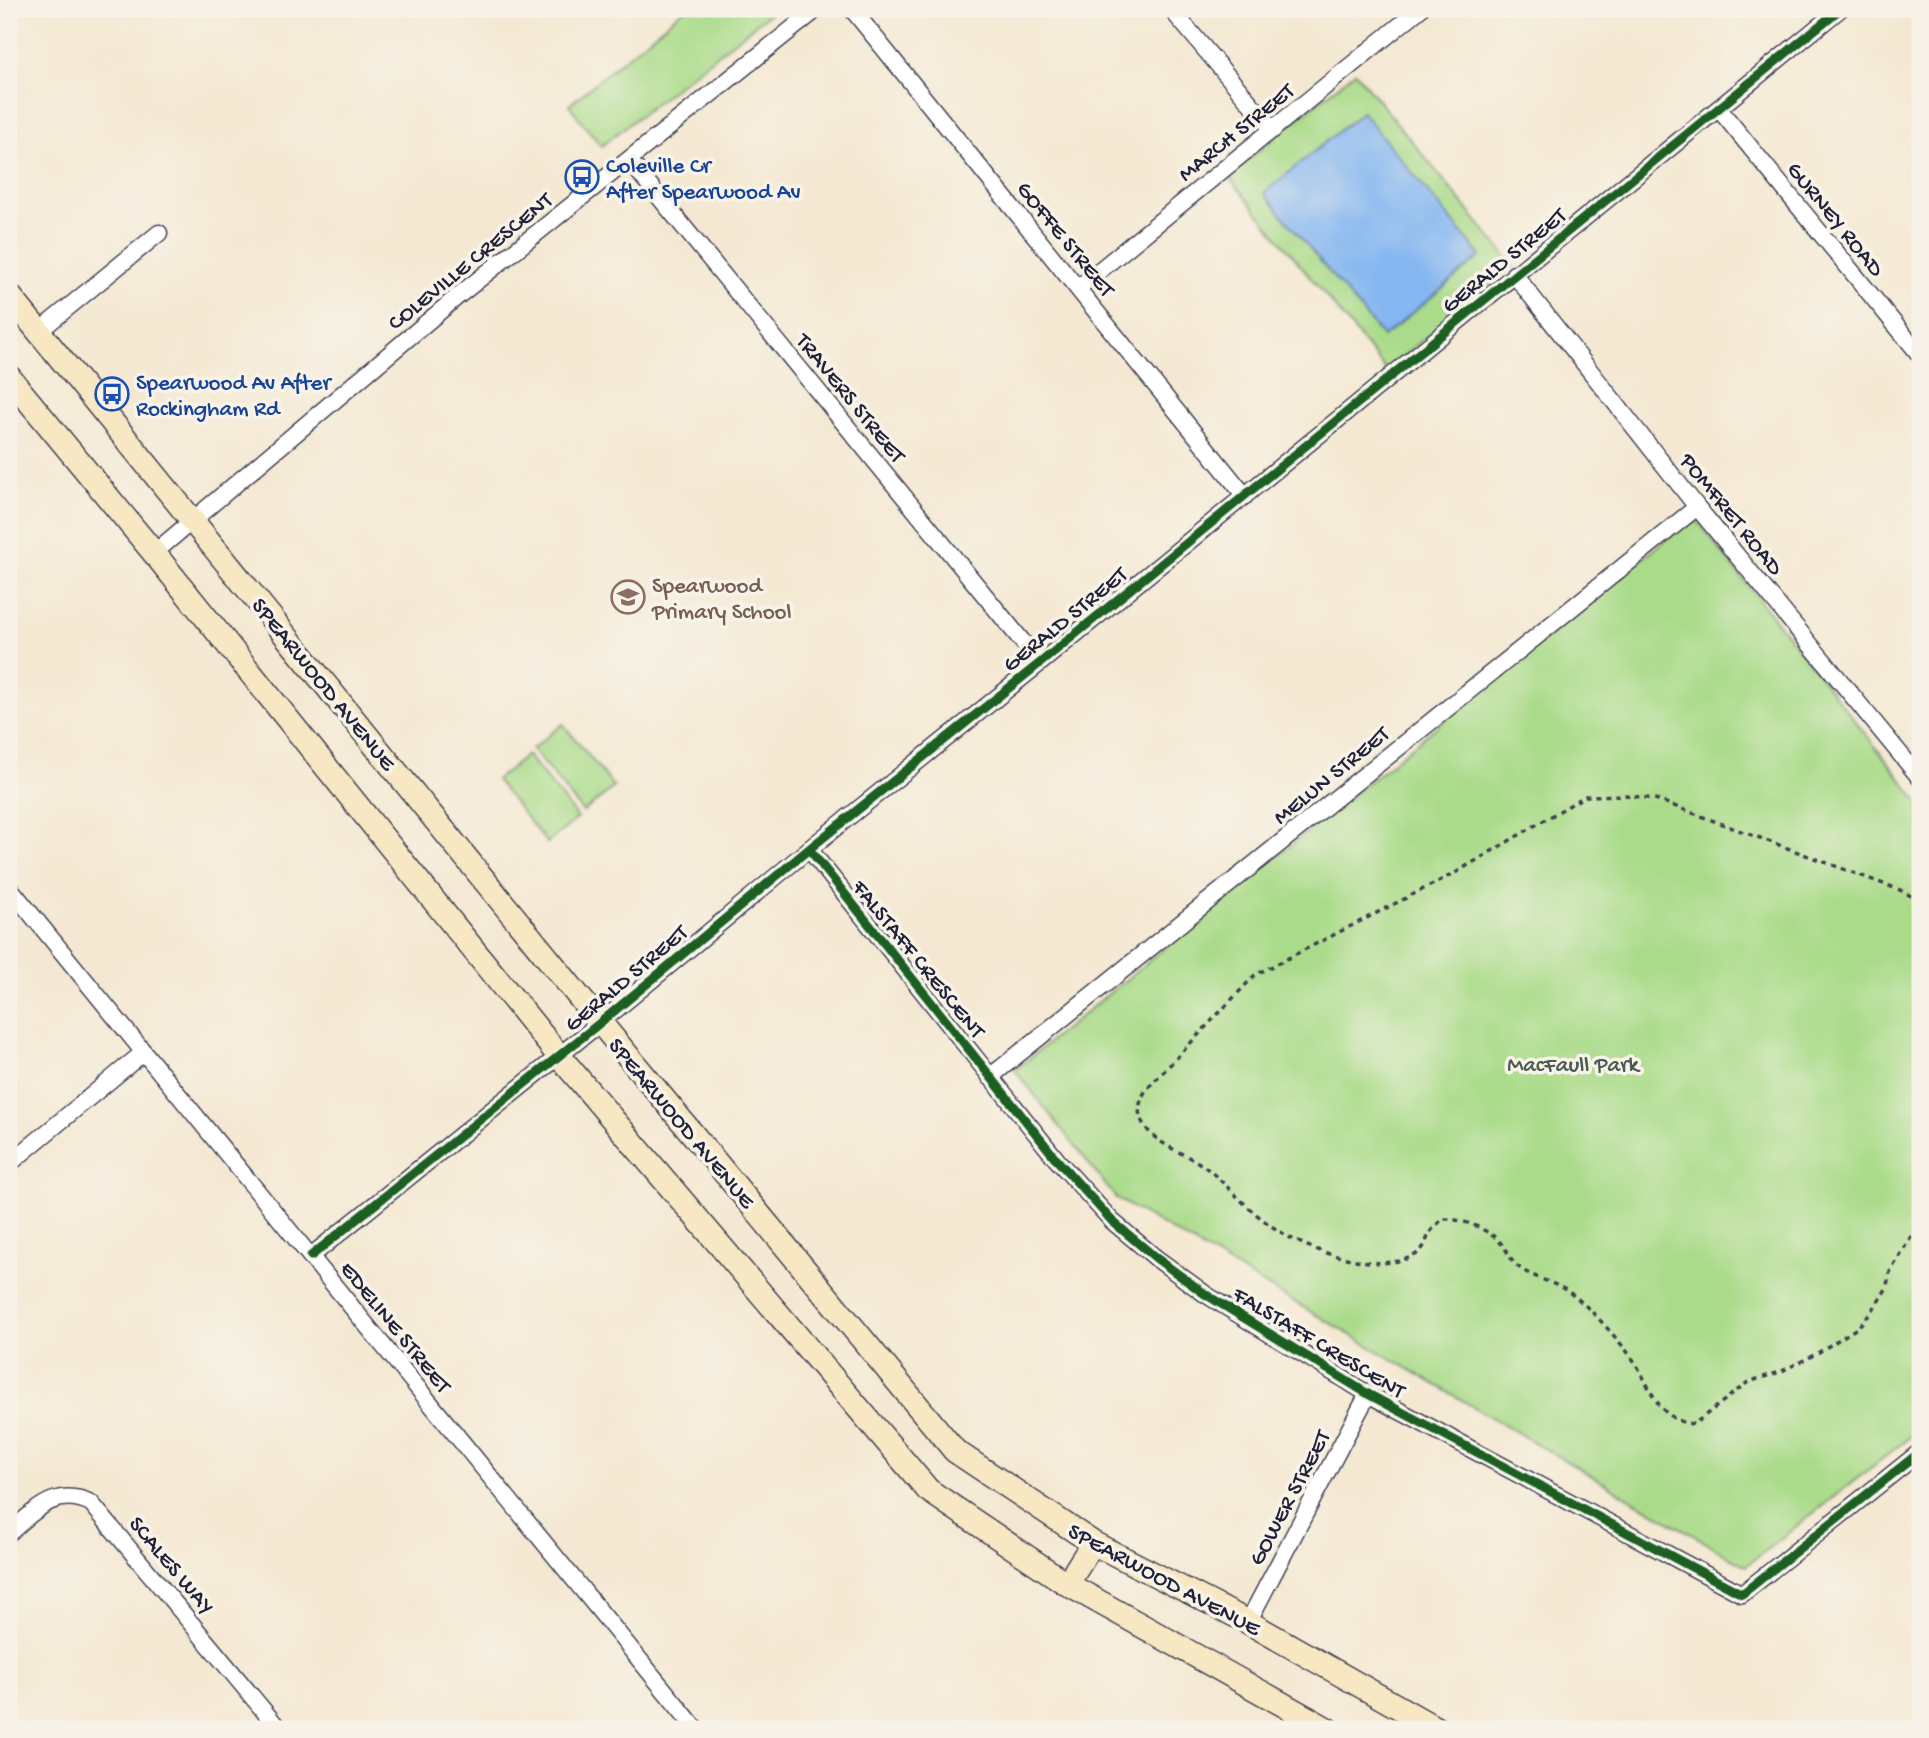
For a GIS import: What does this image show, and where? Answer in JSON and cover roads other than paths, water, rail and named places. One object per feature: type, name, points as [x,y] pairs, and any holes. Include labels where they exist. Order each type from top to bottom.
[{"type":"main road","name":"SPEARWOOD AVENUE","points":[[9,295],[601,1022],[955,1451],[1093,1543],[1248,1622],[1437,1729]]},
{"type":"main road","points":[[9,377],[154,552],[559,1056],[928,1490],[1067,1584],[1327,1729]]},
{"type":"main road","points":[[1067,1584],[1093,1543]]},
{"type":"street","name":"COLEVILLE CRESCENT","points":[[154,552],[458,296],[817,9]]},
{"type":"street","name":"GOFFE STREET","points":[[852,9],[1245,496]]},
{"type":"street","points":[[1171,9],[1273,130]]},
{"type":"street","name":"MARCH STREET","points":[[1078,288],[1420,9]]},
{"type":"street","name":"GERALD STREET","points":[[311,1256],[1840,9]]},
{"type":"street","name":"GURNEY ROAD","points":[[1719,109],[1920,355]]},
{"type":"street","name":"TRAVERS STREET","points":[[629,160],[1040,663]]},
{"type":"street","points":[[38,332],[159,233]]},
{"type":"street","name":"POMFRET ROAD","points":[[1514,274],[1698,507],[1920,778]]},
{"type":"street","name":"MELUN STREET","points":[[990,1077],[1698,507]]},
{"type":"street","name":"FALSTAFF CRESCENT","points":[[809,849],[1057,1160],[1112,1221],[1205,1294],[1368,1394],[1742,1594],[1920,1452]]},
{"type":"street","name":"EDELINE STREET","points":[[9,887],[696,1729]]},
{"type":"street","points":[[9,1164],[144,1052]]},
{"type":"street","name":"GOWER STREET","points":[[1248,1622],[1368,1394]]},
{"type":"street","name":"SCALES WAY","points":[[9,1533],[51,1500],[63,1496],[78,1497],[91,1503],[279,1729]]},
{"type":"water","points":[[1362,112],[1481,256],[1383,337],[1264,193]]},
{"type":"place","name":"Coleville Cr After Spearwood Av","points":[[582,177]]},
{"type":"place","name":"Spearwood Av After Rockingham Rd","points":[[112,394]]},
{"type":"place","name":"Spearwood Primary School","points":[[628,597]]},
{"type":"park label","name":"MacFaull Park","points":[[1573,1063]]}]
